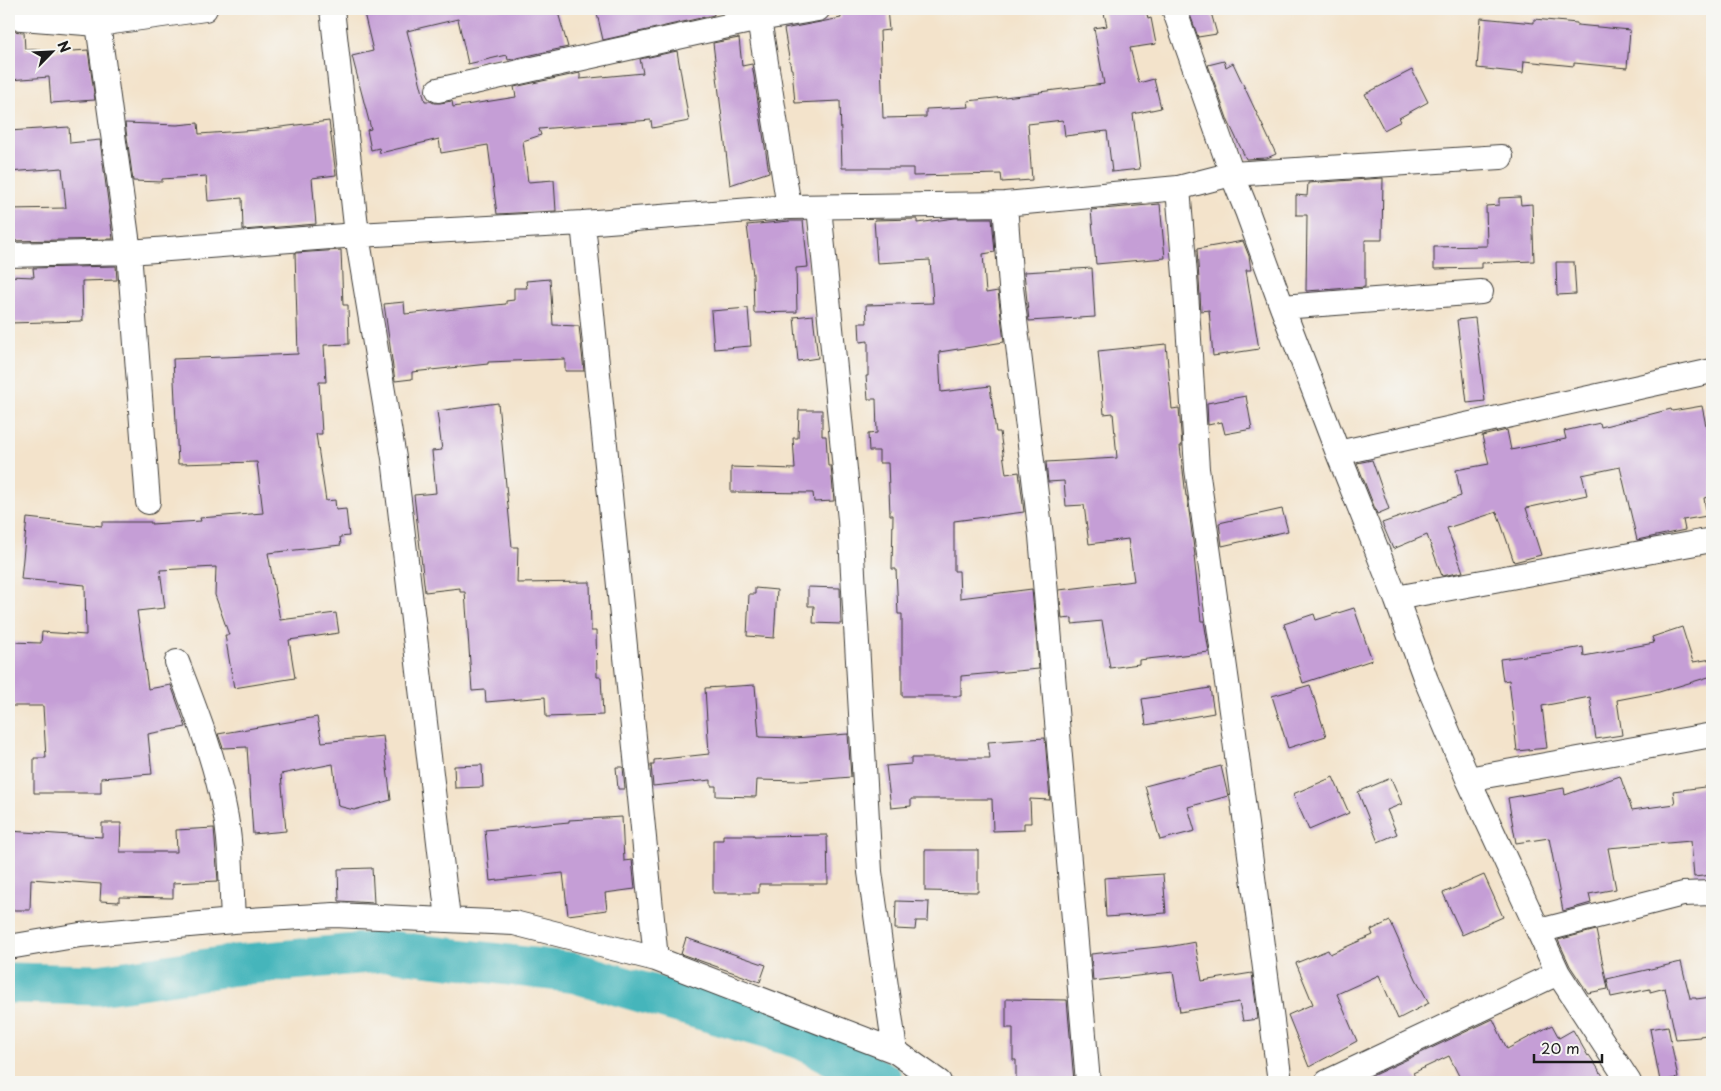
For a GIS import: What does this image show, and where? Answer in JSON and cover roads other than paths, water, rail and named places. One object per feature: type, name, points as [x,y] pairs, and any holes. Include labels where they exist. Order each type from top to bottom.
[{"type":"street","points":[[9,17],[98,24],[205,9]]},
{"type":"street","points":[[332,9],[358,235],[394,458],[448,919]]},
{"type":"street","points":[[438,90],[760,19],[818,9]]},
{"type":"street","points":[[1174,9],[1232,174],[1426,680],[1468,779],[1558,973],[1629,1082]]},
{"type":"street","points":[[760,19],[789,207]]},
{"type":"street","points":[[98,24],[130,252],[148,502]]},
{"type":"street","points":[[9,255],[130,252],[358,235],[583,223],[789,207],[1005,204],[1178,188],[1232,174],[1501,157]]},
{"type":"street","points":[[1178,188],[1197,469],[1234,728],[1280,1082]]},
{"type":"street","points":[[1005,204],[1011,287],[1041,536],[1088,1082]]},
{"type":"street","points":[[820,207],[850,520],[870,872],[895,1050]]},
{"type":"street","points":[[583,223],[656,959]]},
{"type":"street","points":[[1282,307],[1481,292]]},
{"type":"street","points":[[1338,453],[1712,371]]},
{"type":"street","points":[[1396,598],[1712,540]]},
{"type":"street","points":[[177,662],[205,739],[224,808],[229,836],[233,921]]},
{"type":"street","points":[[1468,779],[1712,735]]},
{"type":"street","points":[[1539,931],[1683,894],[1712,893]]},
{"type":"street","points":[[9,947],[80,935],[233,921],[334,915],[514,923],[656,959],[895,1050],[940,1082]]},
{"type":"street","points":[[1327,1082],[1558,973]]},
{"type":"waterway","points":[[9,983],[98,985],[235,965],[390,951],[576,973],[802,1039],[883,1082]]}]
